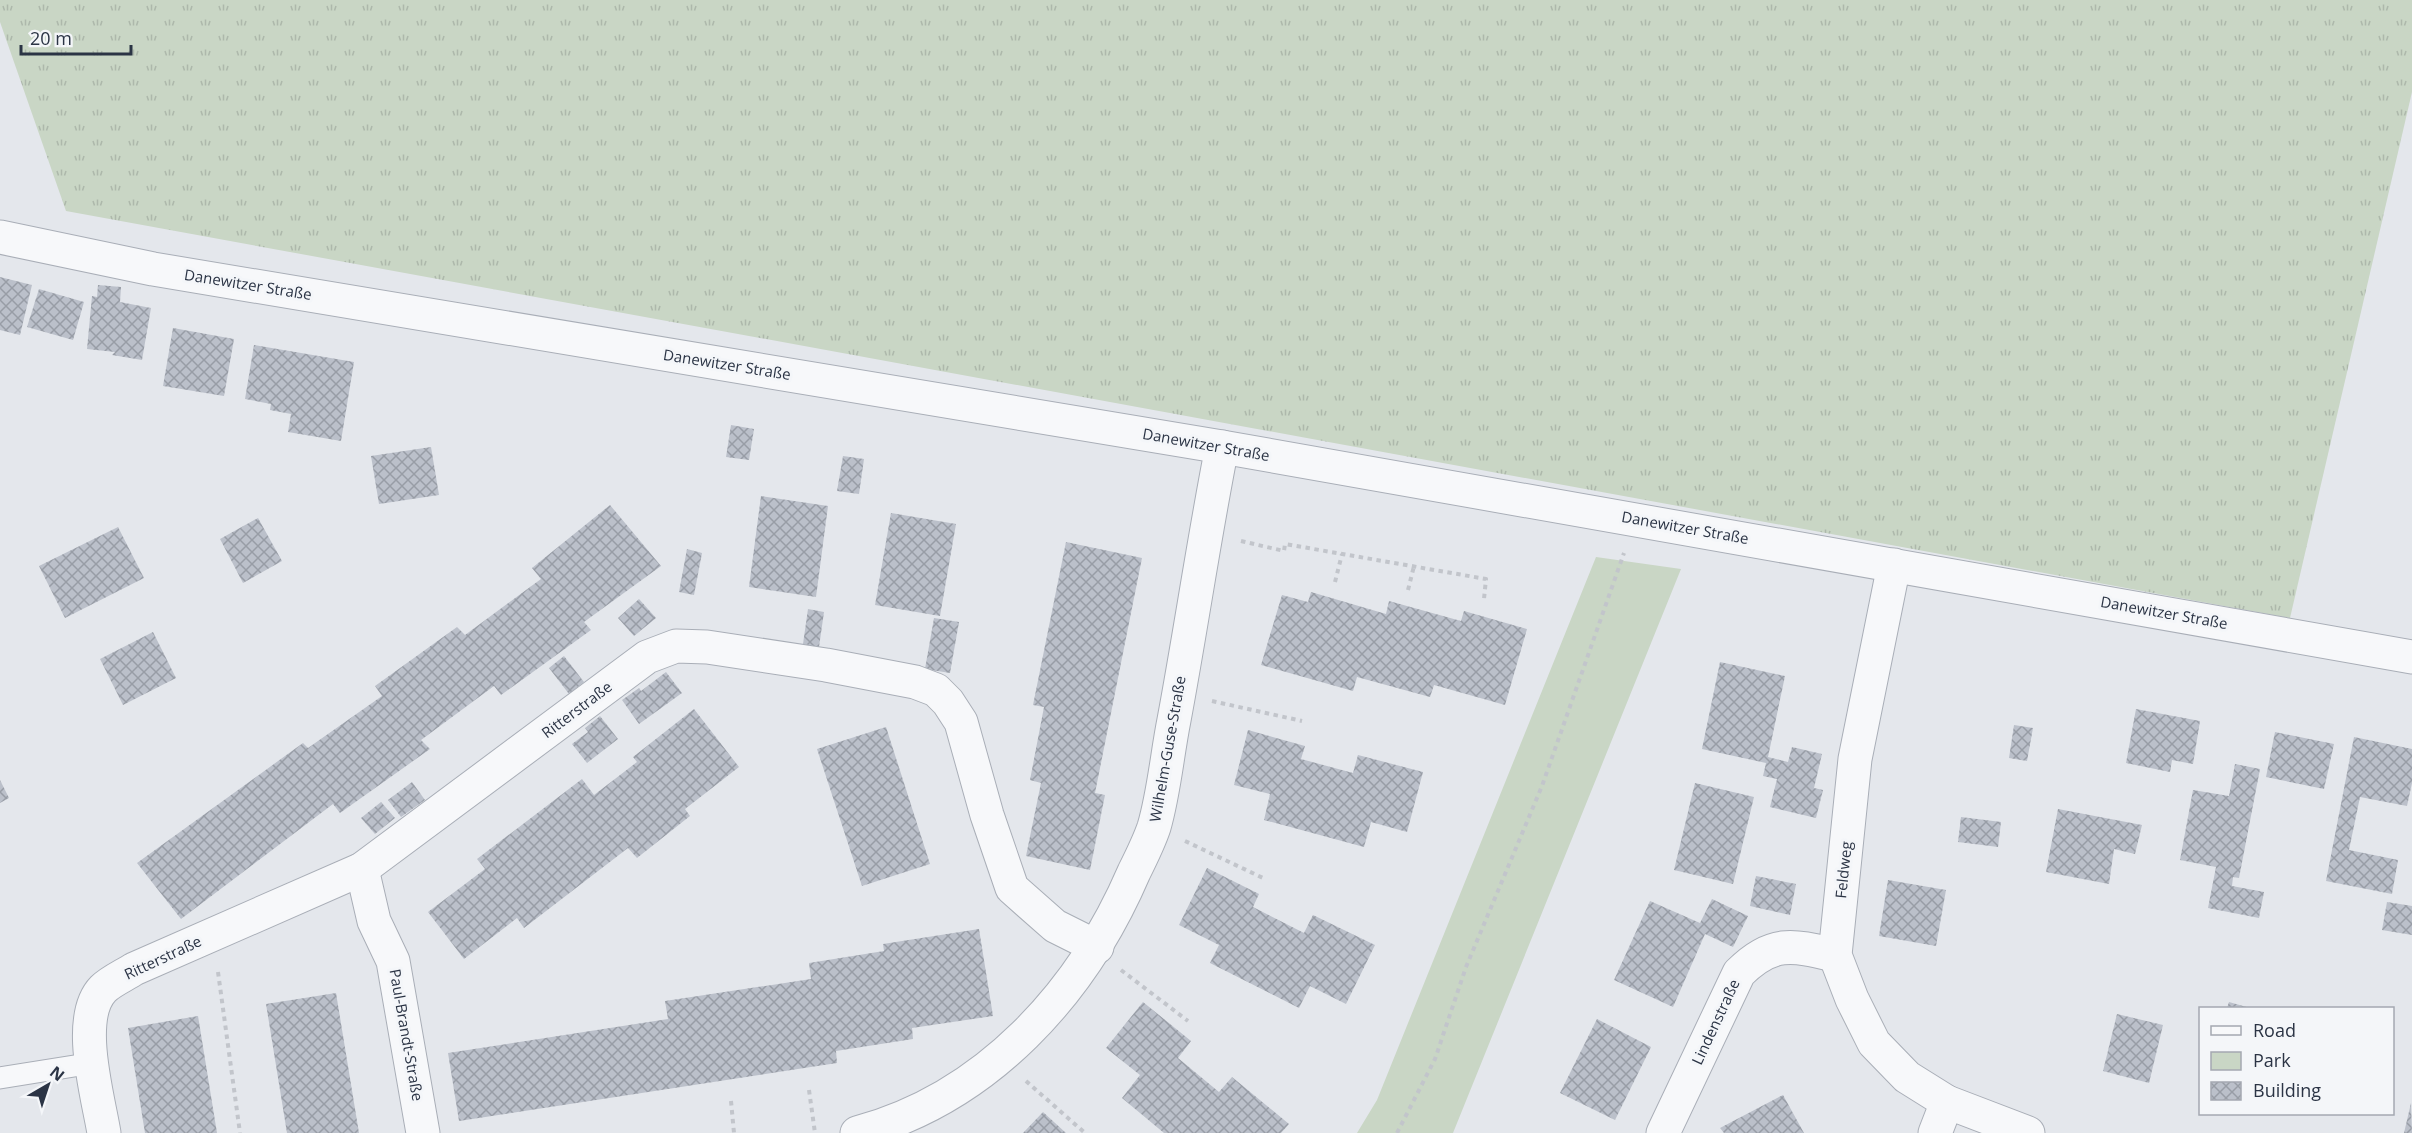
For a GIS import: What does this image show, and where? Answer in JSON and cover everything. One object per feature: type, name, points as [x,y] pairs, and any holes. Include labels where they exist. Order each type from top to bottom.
[{"type":"street","name":"Danewitzer Straße","points":[[0,237],[153,269],[1222,447],[2412,657]]},
{"type":"street","name":"Wilhelm-Guse-Straße","points":[[857,1133],[904,1117],[956,1091],[1001,1058],[1054,1006],[1097,947],[1125,893],[1154,827],[1222,447]]},
{"type":"street","name":"Feldweg","points":[[1894,565],[1855,759],[1835,955],[1852,999],[1874,1043],[1907,1077],[1947,1102],[2028,1133]]},
{"type":"street","name":"Ritterstraße","points":[[104,1133],[90,1039],[91,1010],[103,989],[134,969],[362,869],[647,657],[676,646],[706,647],[826,665],[915,682],[936,690],[962,722],[987,815],[1012,888],[1055,926],[1097,947]]},
{"type":"street","name":"Paul-Brandt-Straße","points":[[362,869],[375,921],[393,961],[423,1133]]},
{"type":"street","name":"Lindenstraße","points":[[1663,1133],[1739,973],[1758,954],[1788,946],[1835,955]]},
{"type":"street","points":[[1935,1133],[1947,1102]]},
{"type":"lane","points":[[0,1078],[93,1063]]},
{"type":"path","points":[[1397,1133],[1435,1059],[1466,967],[1542,786],[1636,519]]},
{"type":"path","points":[[1205,533],[1284,551],[1285,544],[1486,579],[1484,599]]},
{"type":"path","points":[[1335,582],[1342,554]]},
{"type":"path","points":[[1408,590],[1414,566]]},
{"type":"path","points":[[1179,694],[1302,721]]},
{"type":"path","points":[[1154,827],[1263,878]]},
{"type":"path","points":[[213,935],[240,1133]]},
{"type":"path","points":[[1097,947],[1120,969],[1188,1021]]},
{"type":"path","points":[[1001,1058],[1085,1133]]},
{"type":"path","points":[[808,1090],[815,1133]]},
{"type":"path","points":[[731,1101],[734,1133]]},
{"type":"green space","points":[[0,0],[2412,0],[2412,92],[2290,618],[66,211],[0,22]]},
{"type":"green space","points":[[1596,557],[1681,569],[1453,1133],[1357,1133],[1377,1100]]},
{"type":"building","points":[[0,277],[32,285],[20,335],[0,330]]},
{"type":"building","points":[[98,285],[121,287],[120,302],[151,308],[142,360],[112,355],[115,352],[87,349],[92,296],[97,297]]},
{"type":"building","points":[[39,289],[84,302],[73,340],[27,327]]},
{"type":"building","points":[[173,328],[234,339],[224,396],[163,386]]},
{"type":"building","points":[[254,345],[354,362],[341,441],[288,432],[291,414],[270,410],[271,404],[245,399]]},
{"type":"building","points":[[731,425],[754,429],[749,460],[726,457]]},
{"type":"building","points":[[431,447],[439,495],[379,504],[371,456]]},
{"type":"building","points":[[843,456],[864,459],[859,494],[837,491]]},
{"type":"building","points":[[761,496],[828,506],[816,597],[749,587]]},
{"type":"building","points":[[610,505],[661,566],[584,622],[591,630],[501,695],[494,686],[421,740],[430,749],[340,813],[333,804],[181,919],[137,863],[303,743],[308,748],[382,696],[375,686],[457,627],[465,635],[541,579],[532,568]]},
{"type":"building","points":[[891,513],[956,524],[940,616],[875,605]]},
{"type":"building","points":[[258,518],[282,561],[243,583],[220,539]]},
{"type":"building","points":[[118,527],[144,578],[65,618],[39,566]]},
{"type":"building","points":[[1066,542],[1142,558],[1095,793],[1105,795],[1090,870],[1026,856],[1041,783],[1030,780],[1044,707],[1033,705]]},
{"type":"building","points":[[687,549],[702,553],[694,595],[679,592]]},
{"type":"building","points":[[1311,592],[1386,614],[1389,601],[1461,621],[1464,611],[1527,629],[1505,705],[1434,685],[1430,697],[1357,677],[1353,691],[1261,665],[1282,595],[1308,602]]},
{"type":"building","points":[[639,599],[656,618],[634,636],[618,618]]},
{"type":"building","points":[[808,609],[824,612],[819,647],[803,644]]},
{"type":"building","points":[[934,618],[959,622],[950,673],[925,669]]},
{"type":"building","points":[[153,632],[176,678],[123,705],[100,659]]},
{"type":"building","points":[[564,656],[584,682],[569,694],[549,668]]},
{"type":"building","points":[[1720,662],[1785,676],[1768,757],[1788,762],[1792,747],[1822,754],[1814,788],[1823,790],[1816,818],[1770,807],[1777,779],[1763,776],[1766,763],[1702,749]]},
{"type":"building","points":[[666,672],[682,693],[639,724],[622,700],[639,688],[641,691]]},
{"type":"building","points":[[694,709],[739,767],[685,809],[690,816],[637,858],[628,848],[524,928],[517,918],[464,959],[428,912],[485,869],[477,859],[582,779],[594,795],[637,762],[633,757]]},
{"type":"building","points":[[2136,709],[2200,721],[2193,764],[2172,760],[2170,772],[2126,763]]},
{"type":"building","points":[[600,716],[618,739],[587,763],[572,744],[588,732],[585,728]]},
{"type":"building","points":[[2014,725],[2033,728],[2027,761],[2009,758]]},
{"type":"building","points":[[886,727],[930,864],[862,886],[817,749]]},
{"type":"building","points":[[1248,730],[1305,746],[1301,759],[1353,773],[1358,755],[1423,772],[1407,832],[1371,822],[1364,847],[1264,820],[1270,794],[1234,785]]},
{"type":"building","points":[[2275,732],[2334,744],[2324,789],[2266,777]]},
{"type":"building","points":[[2354,737],[2412,749],[2412,783],[2407,806],[2360,797],[2349,850],[2398,860],[2392,894],[2326,881]]},
{"type":"building","points":[[2235,764],[2260,769],[2239,878],[2233,877],[2232,886],[2264,892],[2259,918],[2208,908],[2216,867],[2180,860],[2193,790],[2229,796]]},
{"type":"building","points":[[0,780],[9,798],[0,803]]},
{"type":"building","points":[[412,782],[425,800],[401,817],[388,800]]},
{"type":"building","points":[[1695,783],[1754,797],[1733,884],[1674,870]]},
{"type":"building","points":[[381,802],[395,818],[375,834],[361,818]]},
{"type":"building","points":[[2058,809],[2142,825],[2135,854],[2114,849],[2109,884],[2046,872]]},
{"type":"building","points":[[1961,817],[2001,822],[1998,847],[1958,842]]},
{"type":"building","points":[[1207,868],[1259,894],[1253,907],[1304,933],[1313,915],[1375,945],[1346,1004],[1310,986],[1299,1008],[1210,963],[1219,945],[1179,925]]},
{"type":"building","points":[[1756,876],[1796,884],[1790,915],[1750,906]]},
{"type":"building","points":[[1888,880],[1946,890],[1936,946],[1879,936]]},
{"type":"building","points":[[1712,899],[1748,916],[1733,947],[1705,934],[1673,1007],[1614,980],[1650,901],[1700,923]]},
{"type":"building","points":[[2387,902],[2412,906],[2412,935],[2382,930]]},
{"type":"building","points":[[979,929],[993,1016],[912,1028],[913,1039],[836,1051],[837,1063],[459,1121],[448,1053],[668,1019],[665,1001],[811,979],[809,963],[884,951],[883,944]]},
{"type":"building","points":[[336,993],[359,1133],[287,1133],[266,1004]]},
{"type":"building","points":[[1143,1002],[1191,1041],[1178,1058],[1219,1092],[1232,1077],[1289,1124],[1281,1133],[1164,1133],[1122,1098],[1140,1075],[1106,1048]]},
{"type":"building","points":[[2229,1002],[2246,1007],[2227,1007]]},
{"type":"building","points":[[2117,1014],[2163,1025],[2149,1083],[2103,1071]]},
{"type":"building","points":[[198,1016],[217,1133],[145,1133],[128,1028]]},
{"type":"building","points":[[1597,1019],[1651,1047],[1615,1120],[1560,1093]]},
{"type":"building","points":[[1783,1095],[1804,1133],[1724,1133],[1720,1128]]},
{"type":"building","points":[[2411,1103],[2412,1133],[2404,1133]]},
{"type":"building","points":[[1043,1112],[1066,1133],[1023,1133]]}]
